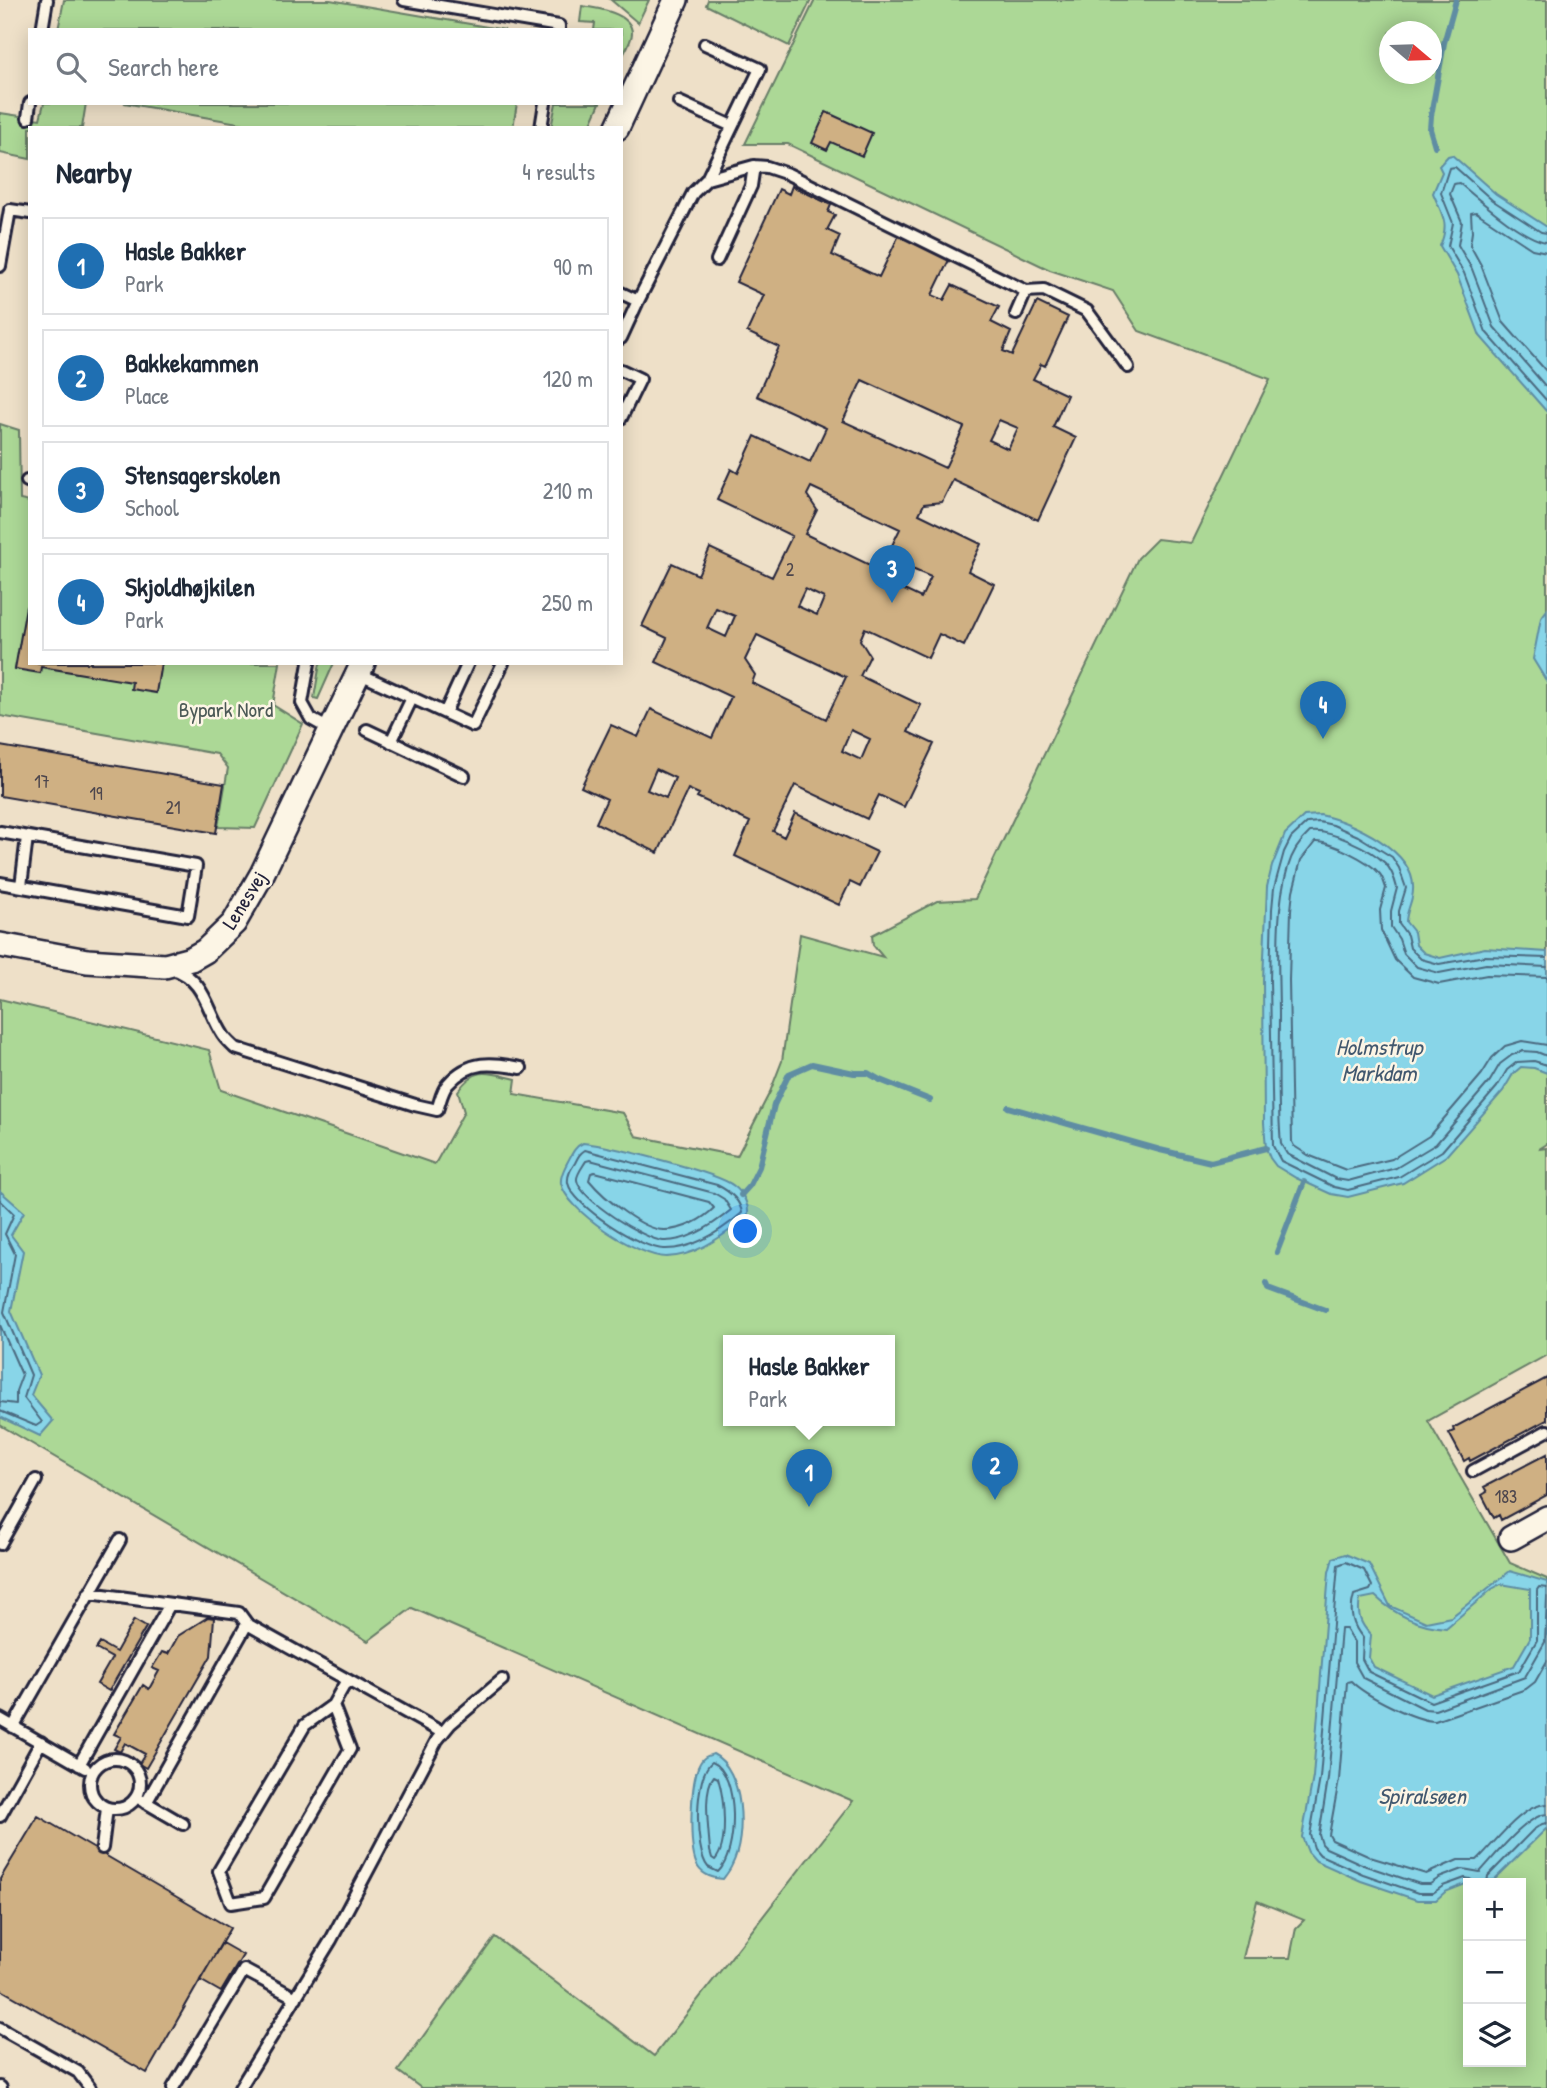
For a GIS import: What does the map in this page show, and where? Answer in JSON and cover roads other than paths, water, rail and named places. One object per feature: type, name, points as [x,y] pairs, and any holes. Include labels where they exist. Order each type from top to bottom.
[{"type":"street","points":[[618,126],[676,0]]},
{"type":"street","name":"Lenesvej","points":[[0,945],[87,961],[164,966],[191,959],[205,951],[234,923],[262,874],[360,668]]},
{"type":"street","points":[[1511,1538],[1547,1518]]},
{"type":"lane","points":[[42,28],[47,0]]},
{"type":"lane","points":[[404,0],[559,28]]},
{"type":"lane","points":[[623,334],[693,193],[707,179],[760,69],[705,44]]},
{"type":"lane","points":[[679,102],[732,127]]},
{"type":"lane","points":[[28,118],[30,105]]},
{"type":"lane","points":[[541,126],[545,105]]},
{"type":"lane","points":[[707,179],[754,166],[788,174],[1026,291],[1044,290],[1087,311],[1128,367]]},
{"type":"lane","points":[[717,260],[751,186],[754,166]]},
{"type":"lane","points":[[0,266],[10,210],[28,213]]},
{"type":"lane","points":[[1016,314],[1026,291]]},
{"type":"lane","points":[[623,294],[638,301]]},
{"type":"lane","points":[[623,371],[640,379],[623,414]]},
{"type":"lane","points":[[309,665],[302,703],[311,719],[331,730]]},
{"type":"lane","points":[[445,713],[467,665]]},
{"type":"lane","points":[[360,668],[412,698],[473,726],[502,665]]},
{"type":"lane","points":[[391,742],[412,698]]},
{"type":"lane","points":[[367,730],[464,776]]},
{"type":"lane","points":[[0,832],[195,866],[188,916],[0,883]]},
{"type":"lane","points":[[21,886],[27,836]]},
{"type":"lane","points":[[164,966],[181,971],[196,983],[223,1035],[235,1048],[415,1105],[438,1110],[447,1085],[473,1064],[521,1068]]},
{"type":"lane","points":[[1473,1471],[1547,1431]]},
{"type":"lane","points":[[0,1544],[36,1480]]},
{"type":"lane","points":[[13,1727],[120,1540]]},
{"type":"lane","points":[[89,1593],[239,1613],[247,1624],[443,1733]]},
{"type":"lane","points":[[79,1765],[170,1604]]},
{"type":"lane","points":[[183,1824],[141,1800],[138,1774],[127,1763],[120,1760],[104,1762],[90,1780],[94,1797],[107,1808],[124,1808],[141,1800],[247,1624]]},
{"type":"lane","points":[[333,1705],[350,1749],[264,1898],[231,1903],[219,1871],[305,1724],[333,1705],[347,1679]]},
{"type":"lane","points":[[240,2088],[331,1940],[443,1733],[502,1680]]},
{"type":"lane","points":[[0,1719],[93,1773]]},
{"type":"lane","points":[[0,1816],[41,1742]]},
{"type":"lane","points":[[102,1848],[107,1808]]},
{"type":"lane","points":[[173,2088],[244,1970],[296,1998]]},
{"type":"lane","points":[[0,2028],[78,2072],[90,2088]]},
{"type":"water","points":[[1452,155],[1496,194],[1547,227],[1547,412],[1480,336],[1457,275],[1440,246],[1445,225],[1433,193],[1442,172],[1439,166]]},
{"type":"water","points":[[1547,610],[1547,682],[1533,659],[1541,618]]},
{"type":"water","name":"Holmstrup Markdam","points":[[1320,815],[1364,831],[1393,851],[1404,863],[1411,876],[1413,890],[1406,922],[1414,932],[1416,945],[1424,953],[1440,958],[1485,948],[1547,952],[1547,1073],[1521,1067],[1446,1156],[1403,1183],[1348,1197],[1331,1194],[1276,1166],[1266,1148],[1264,1123],[1263,980],[1267,887],[1285,834],[1304,816]]},
{"type":"water","points":[[583,1143],[661,1160],[724,1180],[743,1196],[748,1209],[747,1218],[710,1244],[689,1253],[666,1257],[639,1249],[589,1219],[566,1194],[561,1183],[562,1173],[574,1151]]},
{"type":"water","points":[[0,1191],[24,1212],[11,1235],[23,1251],[11,1311],[39,1375],[31,1395],[53,1421],[40,1436],[0,1417]]},
{"type":"water","name":"Spiralsøen","points":[[1345,1554],[1369,1564],[1390,1606],[1426,1622],[1451,1617],[1510,1571],[1547,1582],[1547,1828],[1496,1878],[1463,1878],[1463,1885],[1445,1892],[1436,1900],[1417,1900],[1361,1881],[1316,1861],[1308,1852],[1302,1837],[1313,1777],[1329,1572],[1333,1558]],"holes":[[[1501,1584],[1530,1589],[1530,1638],[1514,1666],[1432,1695],[1374,1667],[1369,1658],[1371,1635],[1360,1619],[1360,1599],[1375,1596],[1408,1618],[1426,1625],[1446,1628]]]},
{"type":"water","points":[[713,1754],[731,1774],[740,1805],[737,1853],[723,1879],[709,1876],[700,1870],[693,1846],[694,1784],[702,1759]]},
{"type":"waterway","points":[[1435,146],[1430,129],[1431,116],[1444,43],[1456,0]]},
{"type":"waterway","points":[[741,1195],[750,1185],[759,1167],[774,1105],[789,1074],[812,1064],[854,1073],[868,1073],[930,1100]]},
{"type":"waterway","points":[[1008,1107],[1211,1162],[1266,1148]]},
{"type":"waterway","points":[[1277,1252],[1304,1182]]},
{"type":"waterway","points":[[1266,1284],[1268,1289],[1325,1310]]},
{"type":"place","name":"Stensagerskolen","points":[[892,603]]},
{"type":"place","name":"Skjoldhøjkilen","points":[[1323,739]]},
{"type":"place","name":"Bakkekammen","points":[[995,1500]]},
{"type":"place","name":"Hasle Bakker","points":[[809,1507]]},
{"type":"park label","name":"Bypark Nord","points":[[226,709]]}]
